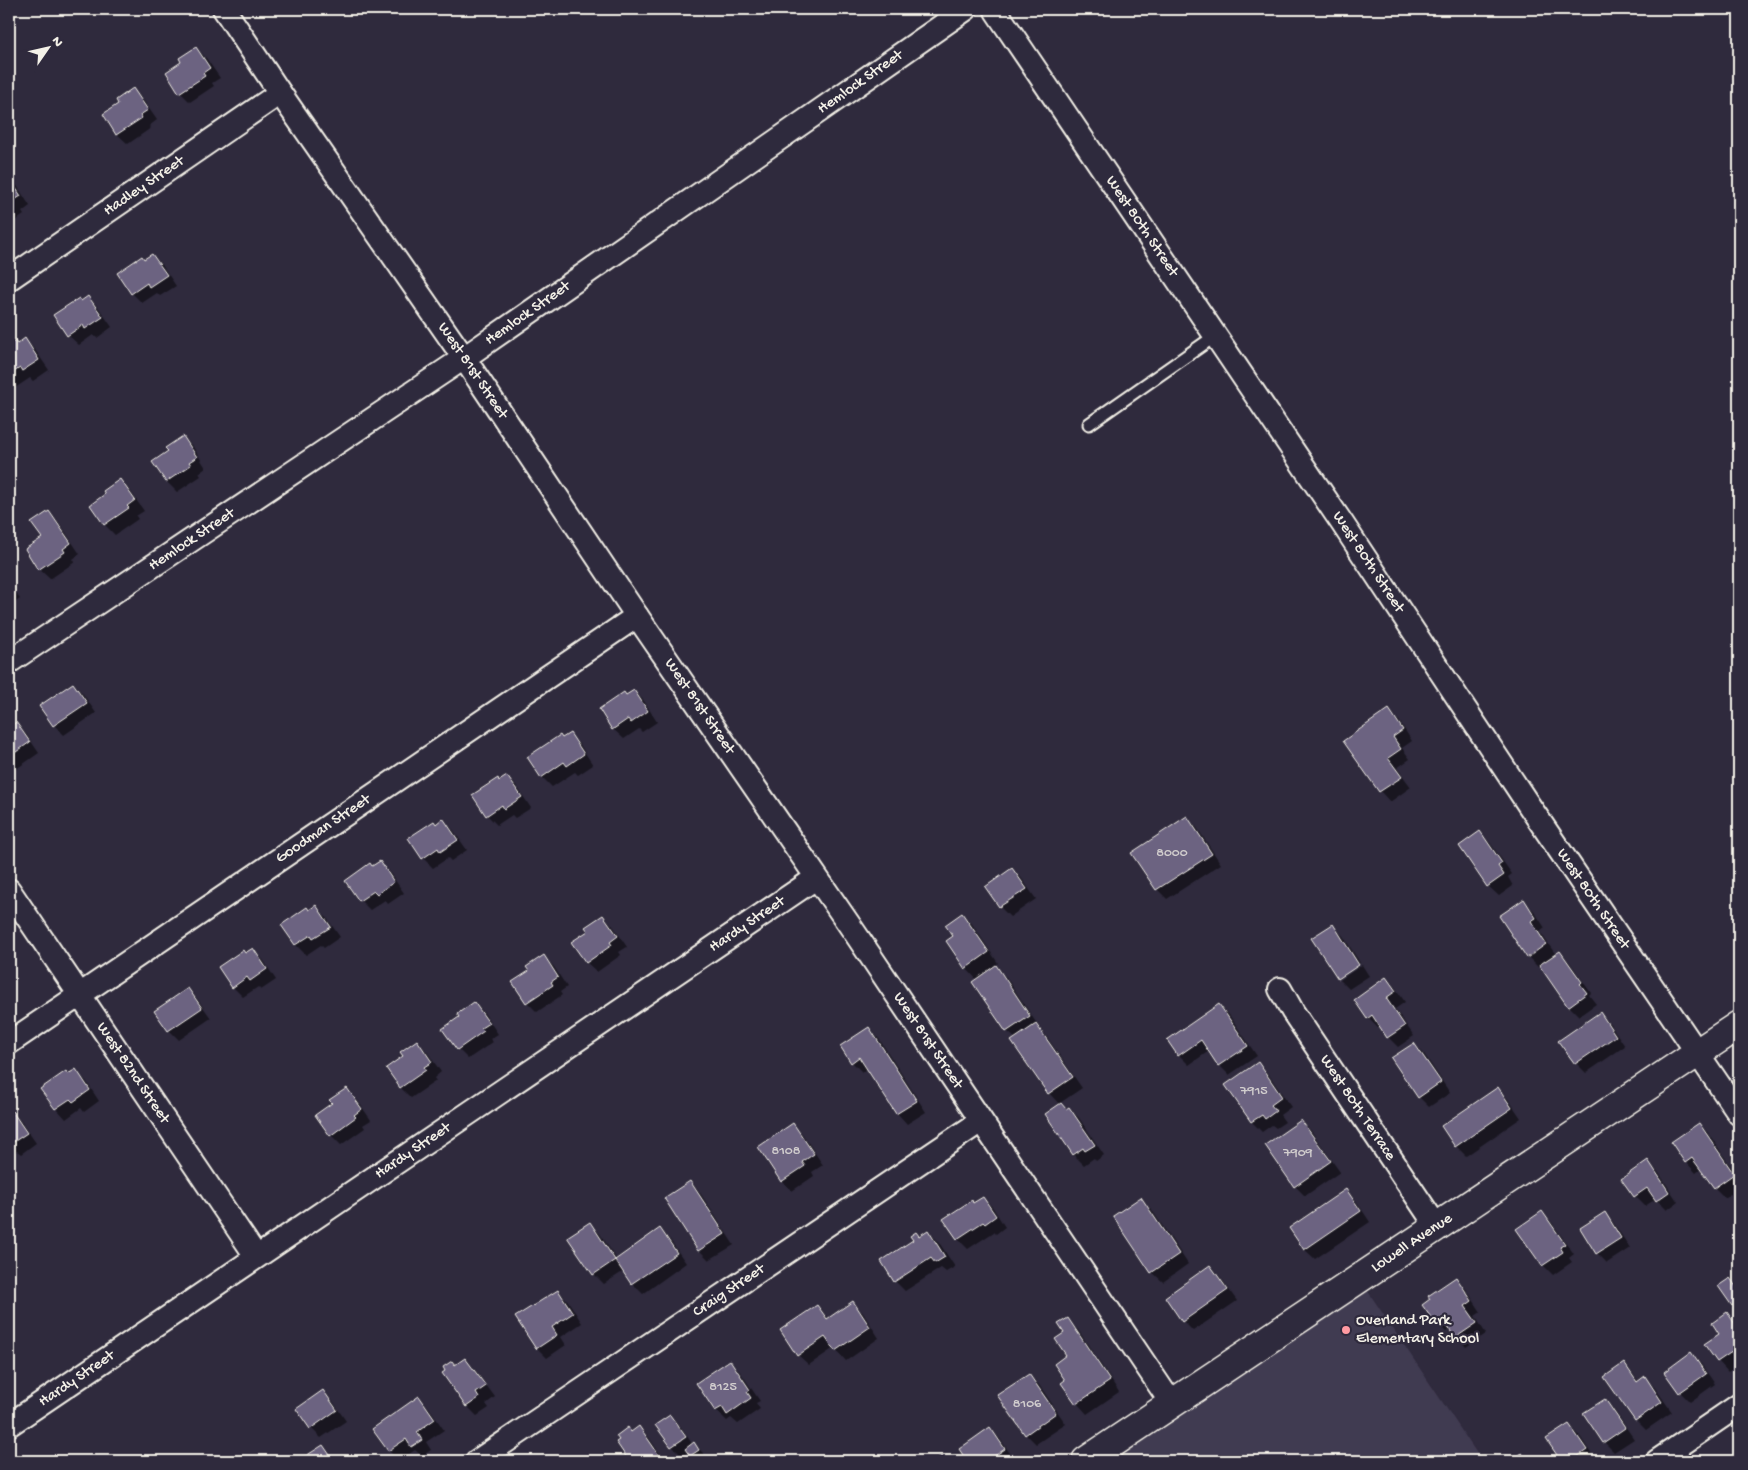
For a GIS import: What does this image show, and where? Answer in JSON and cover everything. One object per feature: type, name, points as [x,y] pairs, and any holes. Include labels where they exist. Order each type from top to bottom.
[{"type":"street","name":"West 81st Street","points":[[224,9],[464,358],[1172,1404]]},
{"type":"street","name":"Hemlock Street","points":[[9,662],[464,358],[966,9]]},
{"type":"street","points":[[973,9],[984,15],[997,10]]},
{"type":"street","name":"West 80th Street","points":[[997,10],[1528,804],[1739,1114]]},
{"type":"street","name":"Hadley Street","points":[[9,279],[280,93]]},
{"type":"street","name":"Goodman Street","points":[[9,1043],[637,616]]},
{"type":"street","name":"Hardy Street","points":[[9,1425],[816,878]]},
{"type":"street","name":"West 82nd Street","points":[[9,890],[256,1256]]},
{"type":"street","name":"West 80th Terrace","points":[[1280,989],[1293,1012],[1437,1227]]},
{"type":"street","name":"Lowell Avenue","points":[[1086,1461],[1739,1025]]},
{"type":"street","name":"Craig Street","points":[[477,1461],[981,1122]]},
{"type":"street","points":[[1657,1461],[1739,1405]]},
{"type":"lane","points":[[1089,424],[1215,336]]},
{"type":"shaded area","name":"Overland Park Elementary School","points":[[1363,1284],[1482,1461],[1110,1461]]},
{"type":"building","points":[[196,47],[210,68],[203,73],[205,76],[179,93],[166,72],[181,62],[179,58]]},
{"type":"building","points":[[133,88],[148,110],[140,115],[142,118],[116,135],[103,114],[118,104],[116,100]]},
{"type":"building","points":[[9,178],[21,196],[13,201],[15,204],[9,208]]},
{"type":"building","points":[[152,254],[167,275],[149,287],[147,283],[131,294],[117,273],[142,256],[144,259]]},
{"type":"building","points":[[88,296],[103,317],[85,329],[83,325],[67,336],[53,315],[79,298],[81,301]]},
{"type":"building","points":[[25,338],[39,360],[22,371],[20,368],[9,375],[9,345],[15,341],[17,344]]},
{"type":"building","points":[[183,436],[197,457],[189,462],[191,465],[166,482],[152,462],[168,451],[165,448]]},
{"type":"building","points":[[120,479],[135,500],[127,506],[129,508],[104,525],[90,505],[105,494],[103,491]]},
{"type":"building","points":[[49,511],[71,543],[63,549],[65,552],[38,570],[25,549],[42,538],[31,523]]},
{"type":"building","points":[[73,683],[87,703],[53,726],[39,706]]},
{"type":"building","points":[[634,690],[648,711],[631,723],[628,719],[612,730],[599,709],[624,692],[626,695]]},
{"type":"building","points":[[1389,709],[1403,730],[1393,737],[1401,749],[1388,758],[1402,777],[1379,792],[1343,741]]},
{"type":"building","points":[[16,722],[30,742],[9,757],[9,728]]},
{"type":"building","points":[[570,733],[584,754],[567,766],[564,762],[541,778],[527,757],[560,735],[562,738]]},
{"type":"building","points":[[507,776],[522,797],[504,809],[502,805],[486,816],[472,795],[498,778],[499,781]]},
{"type":"building","points":[[1187,816],[1212,854],[1156,890],[1131,853]]},
{"type":"building","points":[[443,818],[458,840],[440,852],[438,848],[422,859],[408,838],[434,821],[436,824]]},
{"type":"building","points":[[1480,831],[1502,863],[1498,866],[1504,875],[1487,887],[1459,846]]},
{"type":"building","points":[[380,861],[394,882],[377,894],[374,891],[359,901],[345,881],[370,863],[372,866]]},
{"type":"building","points":[[1012,868],[1027,889],[999,907],[985,887]]},
{"type":"building","points":[[1524,899],[1536,918],[1531,921],[1546,944],[1527,958],[1499,916]]},
{"type":"building","points":[[316,905],[331,927],[313,938],[311,935],[295,945],[281,925],[307,907],[309,910]]},
{"type":"building","points":[[962,913],[989,952],[965,969],[946,941],[953,936],[945,925]]},
{"type":"building","points":[[603,915],[618,936],[610,942],[612,945],[586,963],[571,942],[588,931],[585,927]]},
{"type":"building","points":[[1333,924],[1359,965],[1338,979],[1311,938]]},
{"type":"building","points":[[253,948],[267,969],[250,981],[247,977],[232,988],[218,967],[243,950],[245,953]]},
{"type":"building","points":[[1560,951],[1582,982],[1580,984],[1587,993],[1568,1007],[1539,965]]},
{"type":"building","points":[[544,955],[558,977],[551,982],[553,985],[526,1003],[512,982],[529,971],[526,967]]},
{"type":"building","points":[[996,965],[1030,1016],[1006,1032],[972,982]]},
{"type":"building","points":[[1386,977],[1396,991],[1386,998],[1405,1026],[1387,1038],[1372,1015],[1367,1019],[1354,1000]]},
{"type":"building","points":[[188,988],[202,1008],[168,1031],[154,1011]]},
{"type":"building","points":[[474,1002],[489,1023],[481,1028],[484,1031],[457,1050],[442,1029],[459,1017],[457,1014]]},
{"type":"building","points":[[1219,1004],[1248,1046],[1218,1066],[1201,1040],[1178,1056],[1167,1040]]},
{"type":"building","points":[[1600,1012],[1616,1036],[1575,1064],[1558,1041]]},
{"type":"building","points":[[1036,1024],[1073,1077],[1048,1094],[1011,1041]]},
{"type":"building","points":[[869,1027],[917,1101],[896,1114],[859,1057],[851,1063],[840,1046]]},
{"type":"building","points":[[417,1040],[432,1062],[424,1067],[426,1070],[400,1088],[386,1068],[403,1056],[400,1052]]},
{"type":"building","points":[[1414,1043],[1441,1082],[1418,1098],[1391,1058]]},
{"type":"building","points":[[1258,1062],[1282,1097],[1271,1105],[1276,1111],[1265,1119],[1262,1115],[1251,1122],[1225,1085]]},
{"type":"building","points":[[76,1069],[90,1090],[73,1102],[70,1099],[55,1109],[40,1089],[66,1071],[68,1074]]},
{"type":"building","points":[[1498,1087],[1512,1108],[1455,1147],[1441,1126]]},
{"type":"building","points":[[347,1088],[362,1109],[354,1115],[356,1117],[330,1136],[315,1115],[332,1103],[329,1100]]},
{"type":"building","points":[[1061,1103],[1066,1109],[1069,1107],[1095,1145],[1085,1151],[1083,1148],[1073,1155],[1045,1114]]},
{"type":"building","points":[[12,1111],[27,1133],[9,1145],[9,1114]]},
{"type":"building","points":[[1301,1120],[1331,1161],[1294,1187],[1265,1145]]},
{"type":"building","points":[[793,1123],[814,1154],[802,1162],[805,1166],[781,1182],[758,1147]]},
{"type":"building","points":[[1699,1123],[1734,1174],[1714,1188],[1692,1158],[1685,1163],[1671,1142]]},
{"type":"building","points":[[1648,1160],[1669,1192],[1656,1201],[1647,1188],[1634,1197],[1621,1179]]},
{"type":"building","points":[[690,1181],[725,1234],[698,1251],[664,1198]]},
{"type":"building","points":[[1346,1189],[1361,1211],[1304,1250],[1289,1228]]},
{"type":"building","points":[[983,1197],[996,1216],[957,1239],[943,1219],[972,1200],[973,1203]]},
{"type":"building","points":[[1141,1197],[1179,1254],[1151,1273],[1113,1216]]},
{"type":"building","points":[[1542,1211],[1565,1244],[1560,1247],[1563,1252],[1542,1266],[1516,1229]]},
{"type":"building","points":[[1605,1212],[1621,1238],[1596,1254],[1580,1228]]},
{"type":"building","points":[[590,1222],[615,1260],[593,1275],[567,1237]]},
{"type":"building","points":[[660,1228],[677,1253],[631,1284],[615,1260]]},
{"type":"building","points":[[928,1230],[945,1257],[935,1263],[931,1258],[894,1282],[881,1261],[913,1240],[910,1236],[916,1232],[919,1236]]},
{"type":"building","points":[[1210,1265],[1228,1290],[1182,1322],[1165,1297]]},
{"type":"building","points":[[1456,1277],[1472,1301],[1465,1306],[1477,1323],[1455,1338],[1442,1318],[1435,1323],[1422,1305],[1430,1299],[1428,1296]]},
{"type":"building","points":[[1730,1278],[1739,1291],[1739,1301],[1732,1306],[1718,1286]]},
{"type":"building","points":[[558,1290],[573,1313],[552,1327],[557,1335],[536,1349],[515,1317]]},
{"type":"building","points":[[853,1301],[870,1327],[835,1351],[825,1337],[797,1356],[780,1330],[817,1305],[827,1319]]},
{"type":"building","points":[[1727,1312],[1739,1330],[1739,1347],[1717,1362],[1704,1344],[1719,1334],[1712,1323]]},
{"type":"building","points":[[1068,1318],[1110,1381],[1076,1404],[1061,1383],[1065,1380],[1054,1364],[1066,1355],[1055,1339],[1064,1333],[1058,1324]]},
{"type":"building","points":[[1691,1352],[1706,1374],[1679,1393],[1664,1372]]},
{"type":"building","points":[[465,1358],[486,1386],[476,1393],[479,1398],[466,1407],[442,1373],[445,1371],[443,1367],[452,1361],[455,1365]]},
{"type":"building","points":[[730,1360],[750,1390],[747,1392],[751,1398],[727,1415],[722,1407],[715,1411],[696,1383]]},
{"type":"building","points":[[1624,1363],[1637,1382],[1645,1376],[1662,1402],[1635,1421],[1604,1377]]},
{"type":"building","points":[[1029,1374],[1056,1413],[1025,1435],[997,1395]]},
{"type":"building","points":[[323,1390],[337,1410],[310,1429],[296,1409]]},
{"type":"building","points":[[419,1396],[435,1419],[417,1432],[422,1440],[411,1447],[406,1439],[388,1451],[372,1429]]},
{"type":"building","points":[[1605,1399],[1625,1428],[1603,1443],[1583,1413]]},
{"type":"building","points":[[670,1415],[686,1437],[671,1447],[655,1425]]},
{"type":"building","points":[[1569,1424],[1587,1450],[1571,1461],[1561,1461],[1546,1439]]},
{"type":"building","points":[[639,1426],[659,1455],[653,1459],[654,1461],[629,1461],[616,1442],[619,1440],[616,1436],[628,1427],[631,1432]]},
{"type":"building","points":[[990,1427],[1005,1449],[987,1461],[967,1461],[959,1449]]},
{"type":"building","points":[[694,1442],[699,1450],[690,1456],[685,1449]]},
{"type":"building","points":[[323,1445],[334,1461],[298,1461]]},
{"type":"building","points":[[1522,1453],[1527,1460],[1530,1457],[1534,1461],[1510,1461]]},
{"type":"building","points":[[942,1456],[945,1461],[933,1461]]},
{"type":"place","name":"Overland Park Elementary School","points":[[1346,1330]]}]
